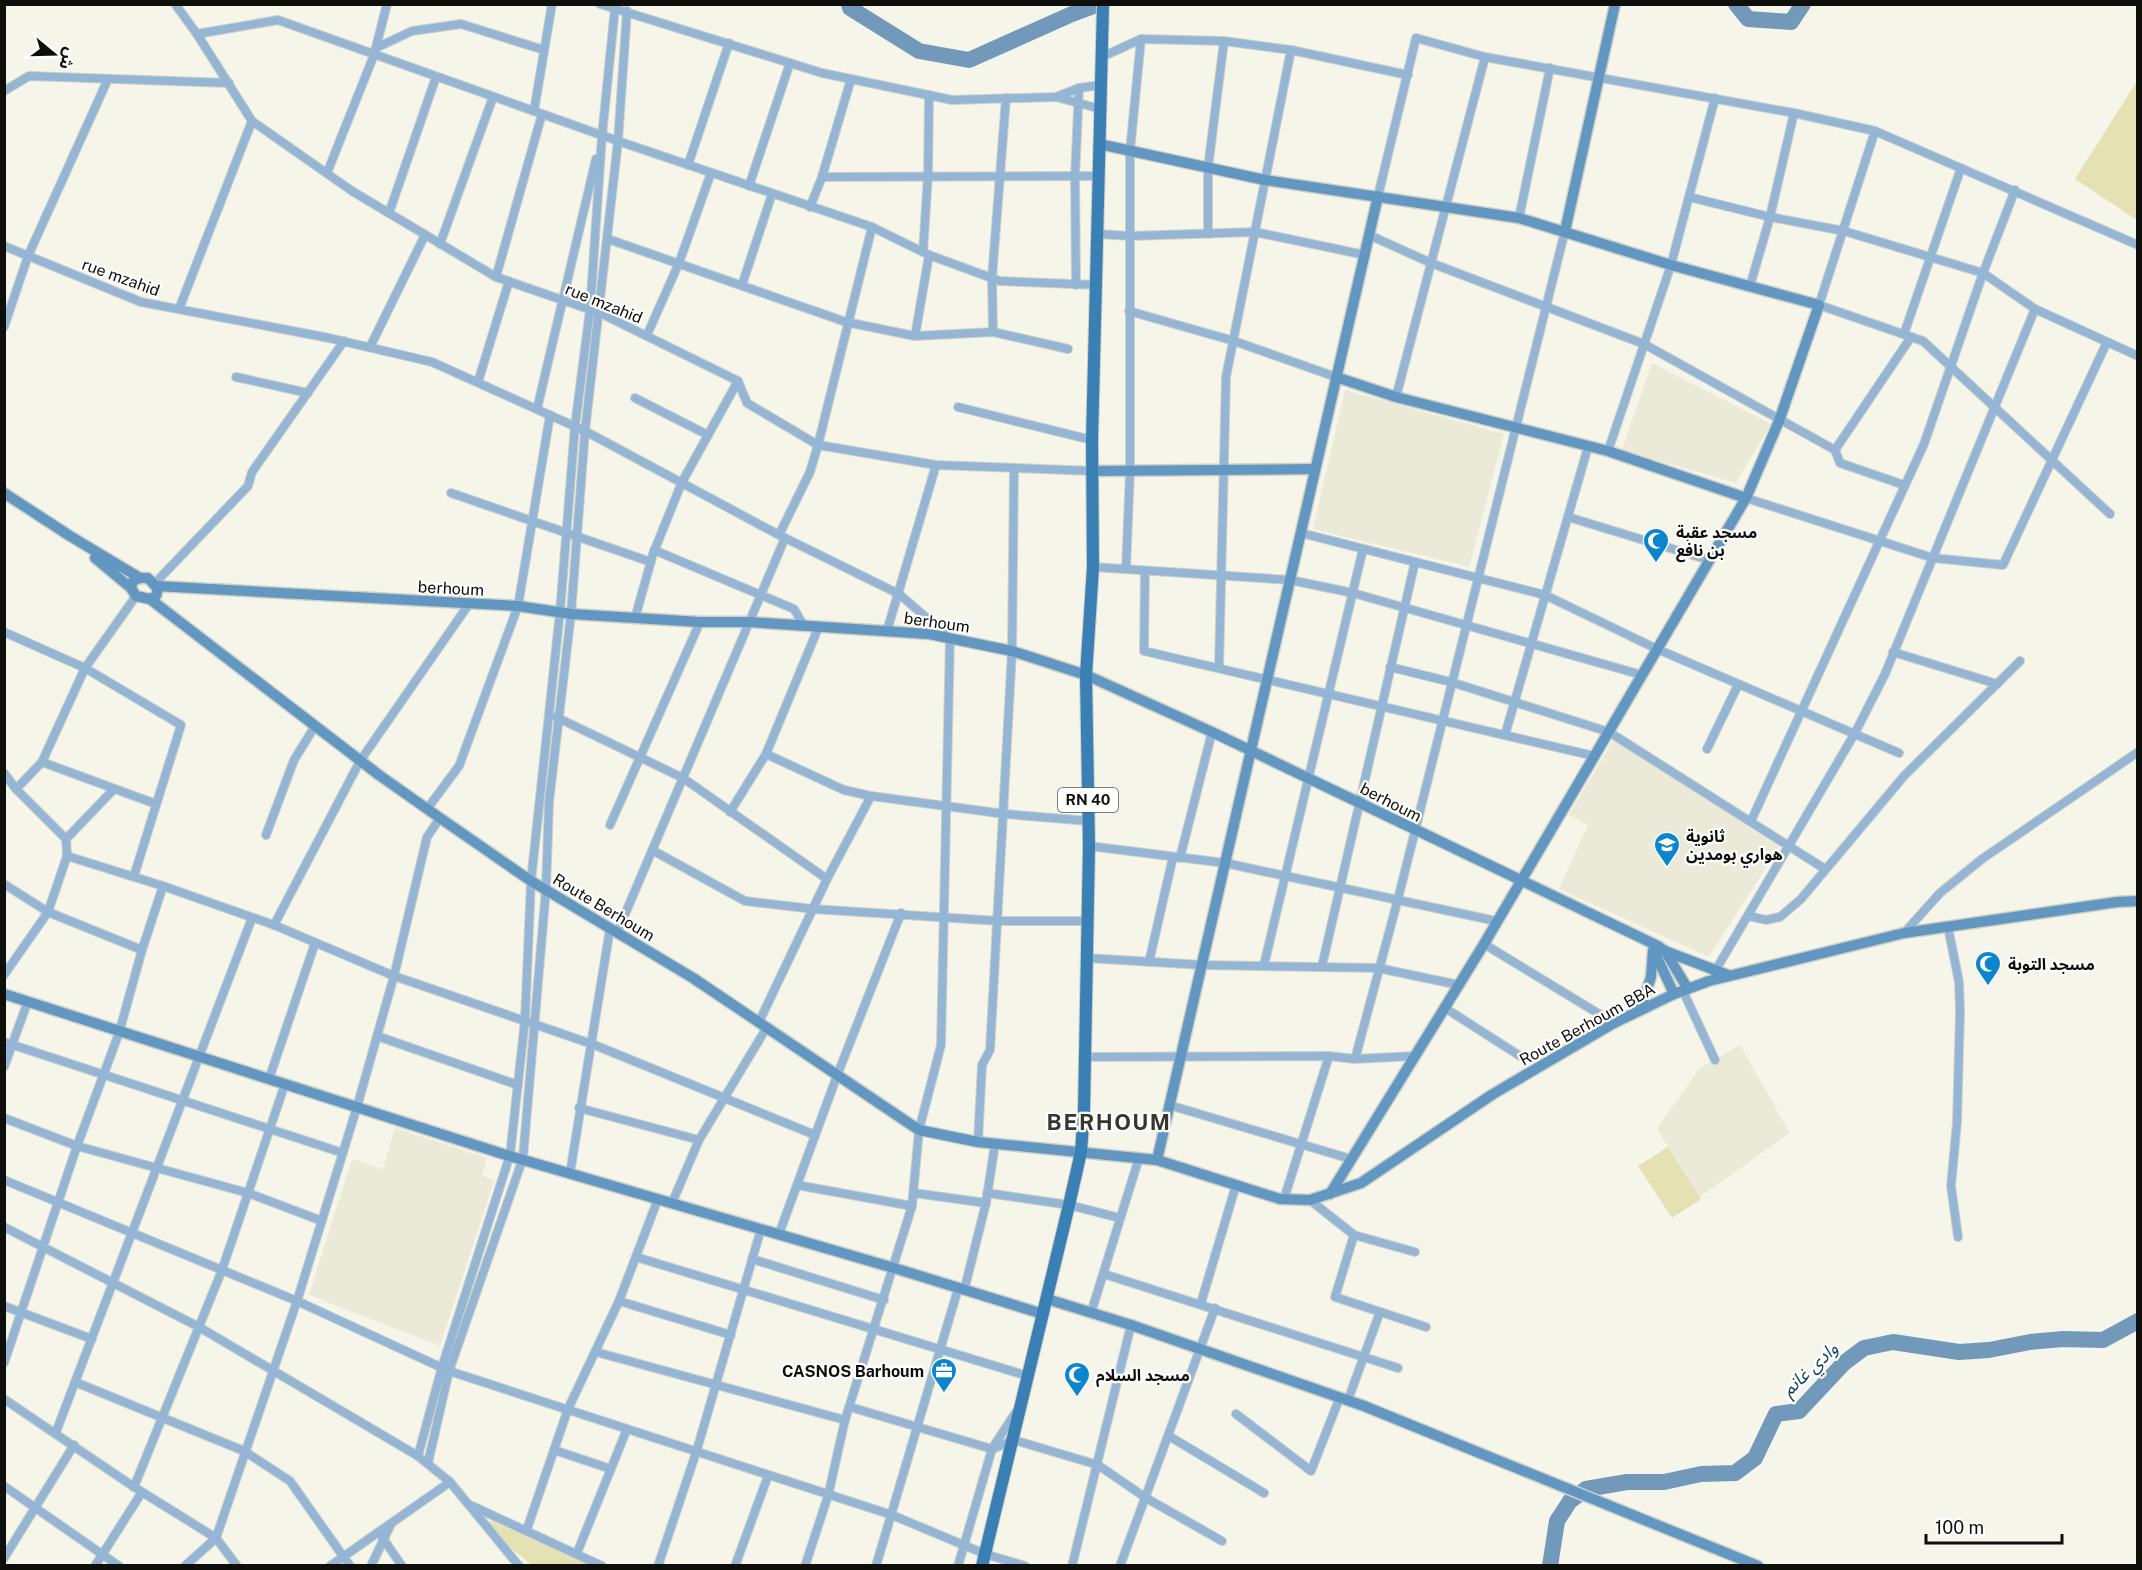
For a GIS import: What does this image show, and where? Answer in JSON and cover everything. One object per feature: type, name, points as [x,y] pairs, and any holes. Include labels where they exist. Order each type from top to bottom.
[{"type":"main road","name":"RN 40","points":[[984,1560],[1025,1398],[1028,1376],[1081,1152],[1089,846],[1086,675],[1093,567],[1092,441],[1104,4]]},
{"type":"street","name":"rue mzahid","points":[[175,4],[197,34],[252,121],[327,173],[496,277],[600,313],[738,381]]},
{"type":"street","points":[[327,173],[375,51],[387,4]]},
{"type":"street","points":[[496,277],[538,113],[544,50],[552,4]]},
{"type":"street","points":[[600,4],[790,63],[851,79],[952,100],[1056,97],[1101,109]]},
{"type":"street","points":[[1355,1059],[1398,899],[1547,307],[1615,4]]},
{"type":"street","points":[[428,1463],[446,1369],[524,1158],[546,890],[549,801],[559,718],[567,532],[575,426],[590,310],[602,136],[615,8]]},
{"type":"street","points":[[418,1456],[510,1155],[525,1020],[531,881],[549,713],[577,537],[585,430],[618,141],[627,11]]},
{"type":"street","points":[[197,34],[278,20],[375,51],[436,76],[602,136],[872,227],[926,253],[1000,281],[1098,285]]},
{"type":"street","points":[[375,51],[412,32],[461,24],[544,50]]},
{"type":"street","points":[[1157,1160],[1416,38],[1485,57],[1715,98],[1875,131],[2138,245]]},
{"type":"street","points":[[1126,569],[1130,471],[1130,151],[1141,39]]},
{"type":"street","points":[[1104,56],[1141,39],[1224,40],[1291,50],[1408,75]]},
{"type":"street","points":[[1208,234],[1208,168],[1224,40]]},
{"type":"street","points":[[688,165],[729,43]]},
{"type":"street","points":[[1219,667],[1226,377],[1291,50]]},
{"type":"street","points":[[1396,397],[1485,57]]},
{"type":"street","points":[[749,186],[790,63]]},
{"type":"street","points":[[1519,218],[1550,69]]},
{"type":"street","points":[[4,91],[29,76],[229,83]]},
{"type":"street","points":[[389,213],[436,76]]},
{"type":"street","points":[[4,327],[28,256],[108,79]]},
{"type":"street","points":[[810,207],[822,177],[851,79]]},
{"type":"street","points":[[1056,97],[1079,88],[1101,85]]},
{"type":"street","points":[[1076,285],[1075,176],[1079,88]]},
{"type":"street","points":[[915,336],[926,253],[929,95]]},
{"type":"street","points":[[441,243],[493,97]]},
{"type":"street","points":[[993,332],[992,278],[1006,98]]},
{"type":"street","points":[[1608,451],[1671,265],[1715,98]]},
{"type":"street","points":[[1750,286],[1770,218],[1794,113]]},
{"type":"street","points":[[179,309],[252,121]]},
{"type":"street","points":[[1330,1194],[1484,944],[1746,498],[1779,422],[1844,231],[1875,131]]},
{"type":"street","points":[[537,409],[602,136]]},
{"type":"street","points":[[1099,144],[1265,180],[1519,218],[1671,265],[1819,305],[1907,335],[1923,341],[2110,514]]},
{"type":"street","points":[[1835,450],[1907,335],[1961,168]]},
{"type":"street","points":[[647,335],[679,263],[711,173]]},
{"type":"street","points":[[822,177],[1099,176]]},
{"type":"street","points":[[1751,821],[1924,444],[1983,273],[2015,190]]},
{"type":"street","points":[[742,285],[772,194]]},
{"type":"street","points":[[1689,197],[1770,218],[1844,231],[1931,255],[1983,273],[2035,309],[2138,356]]},
{"type":"street","points":[[570,1173],[579,1108],[613,931],[683,778],[810,472],[846,322],[872,227]]},
{"type":"street","points":[[1098,234],[1130,236],[1255,232],[1365,255]]},
{"type":"street","points":[[370,347],[425,235]]},
{"type":"street","points":[[1369,235],[1431,262],[1644,344],[1779,422],[1835,450],[1840,464],[1904,485]]},
{"type":"street","points":[[608,239],[846,322],[915,336],[993,332],[1068,349]]},
{"type":"street","name":"rue mzahid","points":[[4,246],[141,302],[344,341],[432,362],[585,430],[782,536],[899,594],[950,638]]},
{"type":"street","points":[[478,382],[509,281]]},
{"type":"street","points":[[1709,981],[1855,733],[1893,652],[2035,309]]},
{"type":"street","points":[[1129,311],[1234,341],[1396,397],[1608,451],[1932,558],[2003,565],[2107,342]]},
{"type":"street","points":[[70,536],[133,592],[150,599],[156,596],[156,584],[248,486],[252,472],[344,341]]},
{"type":"street","points":[[236,377],[308,393]]},
{"type":"street","points":[[738,381],[747,403],[818,445],[936,465],[1094,471],[1315,469]]},
{"type":"street","points":[[635,618],[654,550],[682,482],[738,381]]},
{"type":"street","points":[[635,398],[708,435]]},
{"type":"street","points":[[958,406],[1092,441]]},
{"type":"street","points":[[427,809],[459,766],[518,606],[550,415]]},
{"type":"street","points":[[1505,735],[1588,447]]},
{"type":"street","points":[[887,631],[936,465]]},
{"type":"street","points":[[978,1142],[982,1065],[990,1050],[1005,814],[1012,651],[1014,469]]},
{"type":"street","points":[[451,493],[651,562]]},
{"type":"street","points":[[6,498],[140,578]]},
{"type":"street","points":[[1568,517],[1709,560]]},
{"type":"street","points":[[1301,533],[1545,595],[1657,650],[1899,753]]},
{"type":"street","points":[[1264,965],[1363,549]]},
{"type":"street","points":[[654,550],[794,609],[804,626]]},
{"type":"street","points":[[1322,966],[1414,562]]},
{"type":"street","points":[[1093,567],[1290,580],[1353,592],[1466,627],[1642,675]]},
{"type":"street","points":[[1145,571],[1144,651],[1594,756]]},
{"type":"street","points":[[16,789],[42,762],[85,668],[133,592],[133,581],[148,578],[156,584]]},
{"type":"street","name":"berhoum","points":[[156,584],[518,606],[565,613],[635,618],[749,622],[887,631],[950,638],[1012,651],[1086,675],[1212,732],[1665,951],[1682,991]]},
{"type":"street","name":"Route Berhoum","points":[[150,599],[360,760],[531,881],[693,978],[838,1073],[919,1130],[978,1142],[1081,1152]]},
{"type":"street","points":[[273,925],[360,760],[469,604]]},
{"type":"street","points":[[610,825],[700,622]]},
{"type":"street","points":[[730,812],[766,754],[819,626]]},
{"type":"street","points":[[4,633],[85,668],[181,725],[134,876]]},
{"type":"street","points":[[805,1566],[828,1496],[845,1420],[912,1206],[919,1130],[940,1045],[950,638]]},
{"type":"street","points":[[1893,652],[1997,684]]},
{"type":"street","points":[[1749,916],[1766,920],[1780,917],[1801,899],[1904,776],[2020,661]]},
{"type":"street","points":[[1390,667],[1451,682],[1609,732],[1825,869]]},
{"type":"street","points":[[1707,749],[1738,685]]},
{"type":"street","points":[[549,713],[683,778],[827,879]]},
{"type":"street","points":[[266,835],[294,760],[315,726]]},
{"type":"street","points":[[1149,962],[1212,732]]},
{"type":"street","points":[[1904,933],[1940,893],[1982,860],[2138,752]]},
{"type":"street","points":[[766,754],[844,790],[871,796],[1005,814],[1089,821]]},
{"type":"street","points":[[42,762],[156,804]]},
{"type":"street","points":[[4,773],[16,789],[66,838],[67,856],[48,912],[4,975]]},
{"type":"street","points":[[66,838],[114,789]]},
{"type":"street","points":[[672,1203],[699,1140],[763,1025],[827,879],[871,796]]},
{"type":"street","points":[[185,1566],[216,1538],[244,1451],[274,1370],[357,1107],[394,976],[427,837],[440,818]]},
{"type":"street","points":[[1089,846],[1225,863],[1496,921]]},
{"type":"street","points":[[652,850],[745,901],[813,909],[901,913],[944,918],[999,921],[1087,921]]},
{"type":"street","points":[[67,856],[134,876],[273,925],[394,976],[536,1023],[815,1135]]},
{"type":"street","points":[[4,884],[48,912],[142,950]]},
{"type":"street","points":[[4,1363],[77,1146],[119,1033],[163,886]]},
{"type":"street","name":"Route Berhoum BBA","points":[[1081,1152],[1157,1160],[1284,1199],[1310,1200],[1361,1183],[1492,1094],[1614,1023],[1709,981],[1904,933],[2138,901]]},
{"type":"street","points":[[779,1234],[838,1073],[901,913]]},
{"type":"street","points":[[56,1432],[252,918]]},
{"type":"street","points":[[1948,927],[1959,982],[1960,1012],[1957,1122],[1951,1186],[1958,1237]]},
{"type":"street","points":[[269,1079],[315,943]]},
{"type":"street","points":[[1484,944],[1614,1023]]},
{"type":"street","points":[[1651,946],[1682,991],[1715,1060]]},
{"type":"street","points":[[1640,1010],[1651,977],[1651,946]]},
{"type":"street","points":[[1665,951],[1728,975]]},
{"type":"street","points":[[1087,958],[1202,965],[1378,968],[1459,985]]},
{"type":"street","points":[[4,994],[119,1033],[510,1155],[1043,1314]]},
{"type":"street","points":[[4,1067],[8,1044],[28,1001]]},
{"type":"street","points":[[1444,1008],[1520,1056]]},
{"type":"street","points":[[377,1036],[518,1085]]},
{"type":"street","points":[[8,1044],[343,1153]]},
{"type":"street","points":[[1085,1057],[1329,1056],[1355,1059],[1414,1056]]},
{"type":"street","points":[[1284,1199],[1329,1056]]},
{"type":"street","points":[[95,1566],[138,1490],[162,1419],[222,1270],[285,1084]]},
{"type":"street","points":[[1169,1105],[1351,1159]]},
{"type":"street","points":[[579,1108],[699,1140]]},
{"type":"street","points":[[4,1118],[77,1146],[248,1193],[322,1221]]},
{"type":"street","points":[[876,1566],[915,1427],[961,1290],[986,1203],[995,1144]]},
{"type":"street","points":[[1091,1313],[1139,1158]]},
{"type":"street","points":[[4,1180],[133,1231],[297,1301],[446,1369],[696,1453],[892,1515],[965,1544],[984,1560],[1025,1566]]},
{"type":"street","points":[[797,1185],[912,1206]]},
{"type":"street","points":[[1201,1304],[1236,1185]]},
{"type":"street","points":[[914,1193],[986,1203]]},
{"type":"street","points":[[987,1193],[1069,1205],[1120,1218]]},
{"type":"street","points":[[527,1529],[568,1409],[619,1301],[658,1199]]},
{"type":"street","points":[[1310,1200],[1354,1235],[1415,1252]]},
{"type":"street","points":[[4,1227],[44,1245],[199,1327],[418,1456],[450,1482],[519,1566]]},
{"type":"street","points":[[658,1566],[696,1453],[761,1229]]},
{"type":"street","points":[[1354,1235],[1335,1297],[1426,1326]]},
{"type":"street","points":[[636,1257],[1028,1376]]},
{"type":"street","points":[[752,1259],[884,1300]]},
{"type":"street","points":[[1104,1274],[1398,1368]]},
{"type":"street","points":[[1047,1299],[1131,1325],[1344,1399],[1758,1566]]},
{"type":"street","points":[[619,1301],[731,1335]]},
{"type":"street","points":[[4,1306],[92,1338]]},
{"type":"street","points":[[1120,1566],[1215,1308]]},
{"type":"street","points":[[1236,1413],[1311,1470],[1364,1357],[1380,1312]]},
{"type":"street","points":[[1072,1566],[1131,1325]]},
{"type":"street","points":[[596,1353],[845,1420]]},
{"type":"street","points":[[75,1382],[244,1451],[290,1481],[350,1566]]},
{"type":"street","points":[[958,1566],[992,1449],[1025,1398]]},
{"type":"street","points":[[4,1399],[56,1432],[138,1490],[216,1538],[237,1566]]},
{"type":"street","points":[[850,1407],[992,1449],[1014,1440],[1098,1464],[1146,1497],[1222,1541]]},
{"type":"street","points":[[577,1552],[627,1430]]},
{"type":"street","points":[[1169,1436],[1264,1493]]},
{"type":"street","points":[[4,1558],[74,1445]]},
{"type":"street","points":[[554,1450],[611,1469]]},
{"type":"street","points":[[735,1566],[768,1476]]},
{"type":"street","points":[[330,1566],[381,1535],[392,1522],[450,1482]]},
{"type":"street","points":[[4,1486],[120,1566]]},
{"type":"street","points":[[468,1504],[577,1552],[602,1566]]},
{"type":"street","points":[[371,1566],[381,1535]]},
{"type":"street","points":[[381,1535],[402,1566]]},
{"type":"shaded area","points":[[2137,81],[2137,220],[2075,179]]},
{"type":"shaded area","points":[[1652,363],[1771,424],[1736,483],[1622,450]]},
{"type":"shaded area","points":[[1345,390],[1504,434],[1469,567],[1313,529]]},
{"type":"shaded area","name":"ثانوية هواري بومدين","points":[[1614,739],[1779,847],[1709,957],[1559,889],[1588,825],[1569,815]]},
{"type":"shaded area","points":[[1740,1045],[1790,1133],[1700,1197],[1657,1129],[1699,1069]]},
{"type":"shaded area","points":[[395,1128],[487,1158],[482,1175],[494,1181],[440,1346],[309,1295],[352,1159],[383,1169]]},
{"type":"shaded area","points":[[1668,1147],[1701,1199],[1672,1218],[1638,1166]]},
{"type":"shaded area","points":[[488,1521],[589,1565],[532,1565],[506,1544]]},
{"type":"waterway","points":[[849,4],[850,8],[919,51],[969,60],[1099,4]]},
{"type":"waterway","points":[[1736,4],[1748,19],[1791,22],[1803,4]]},
{"type":"waterway","name":"وادي غانم","points":[[1550,1566],[1557,1521],[1570,1501],[1586,1489],[1627,1482],[1664,1482],[1701,1474],[1735,1473],[1755,1458],[1776,1414],[1799,1411],[1844,1363],[1864,1348],[1893,1342],[1959,1352],[2063,1339],[2103,1340],[2138,1321]]},
{"type":"place","name":"مسجد عقبة بن نافع","points":[[1656,564]]},
{"type":"place","name":"ثانوية هواري بومدين","points":[[1667,868]]},
{"type":"place","name":"مسجد التوبة","points":[[1988,987]]},
{"type":"place","name":"CASNOS Barhoum","points":[[944,1394]]},
{"type":"place","name":"مسجد السلام","points":[[1077,1398]]},
{"type":"district","name":"BERHOUM","points":[[1109,1122]]}]
